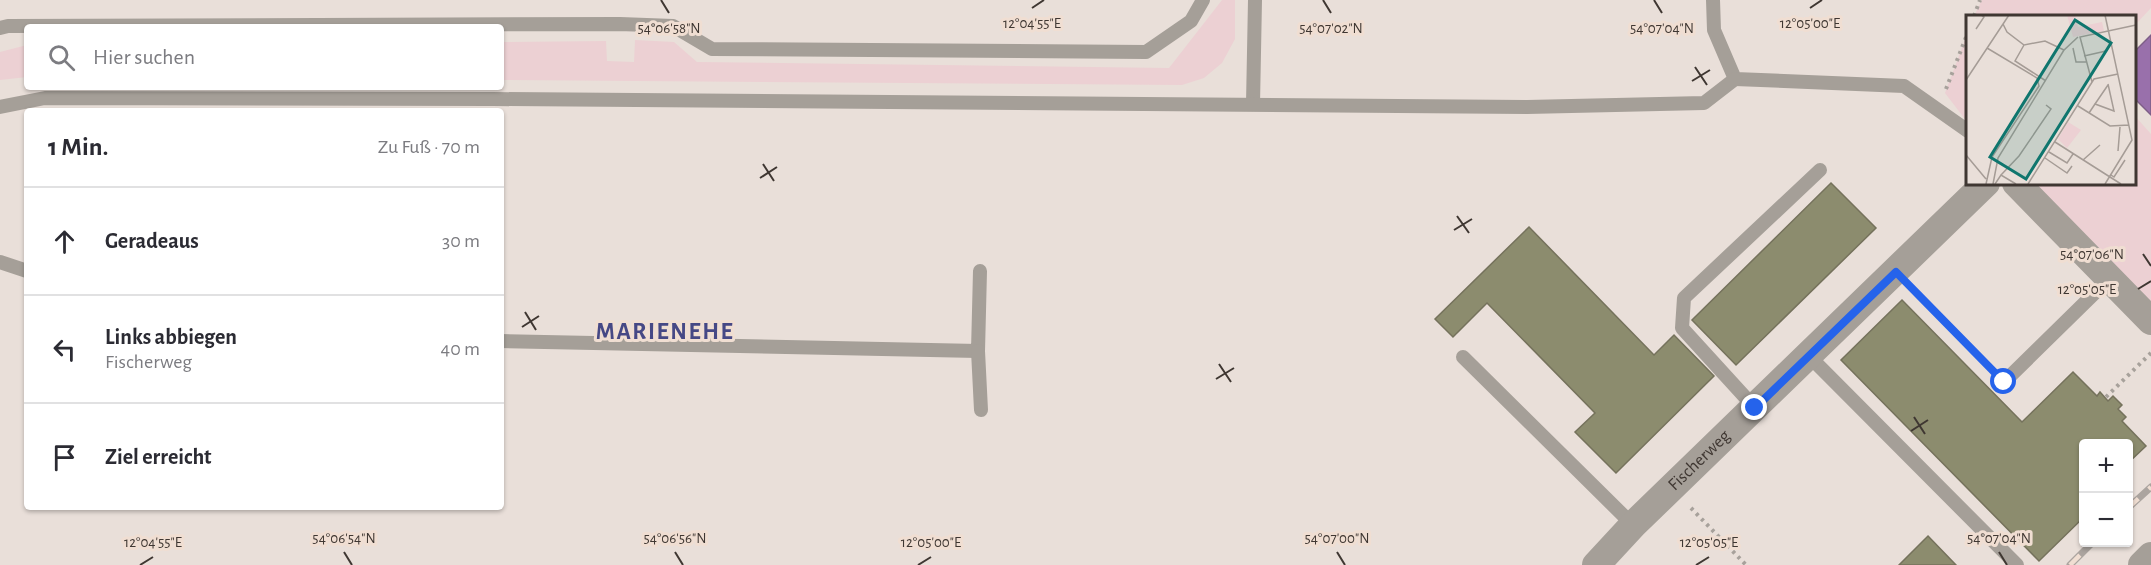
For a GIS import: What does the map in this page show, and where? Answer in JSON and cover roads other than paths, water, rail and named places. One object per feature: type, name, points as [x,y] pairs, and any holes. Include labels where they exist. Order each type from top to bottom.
[{"type":"street","name":"Fischerweg","points":[[1596,565],[1633,525],[1985,184]]},
{"type":"street","points":[[2017,184],[2151,321]]},
{"type":"street","points":[[2142,565],[2151,556]]},
{"type":"lane","points":[[504,24],[620,24],[673,27],[712,50],[1146,52],[1191,21],[1203,0]]},
{"type":"lane","points":[[1252,104],[1254,0]]},
{"type":"lane","points":[[1713,0],[1714,30],[1735,79]]},
{"type":"lane","points":[[0,28],[24,26]]},
{"type":"lane","points":[[0,107],[45,98],[1527,107],[1704,103],[1735,79],[1904,86],[1966,130]]},
{"type":"lane","points":[[1755,408],[1682,328],[1684,298],[1820,170]]},
{"type":"lane","points":[[0,262],[24,270]]},
{"type":"lane","points":[[980,271],[978,351],[981,410]]},
{"type":"lane","points":[[2004,382],[2109,279]]},
{"type":"lane","points":[[504,341],[978,351]]},
{"type":"lane","points":[[1809,356],[2017,565]]},
{"type":"lane","points":[[1463,357],[1633,525]]},
{"type":"railway","points":[[2133,503],[2151,487]]},
{"type":"railway","points":[[2070,565],[2088,547]]},
{"type":"district","name":"MARIENEHE","points":[[665,332]]}]
